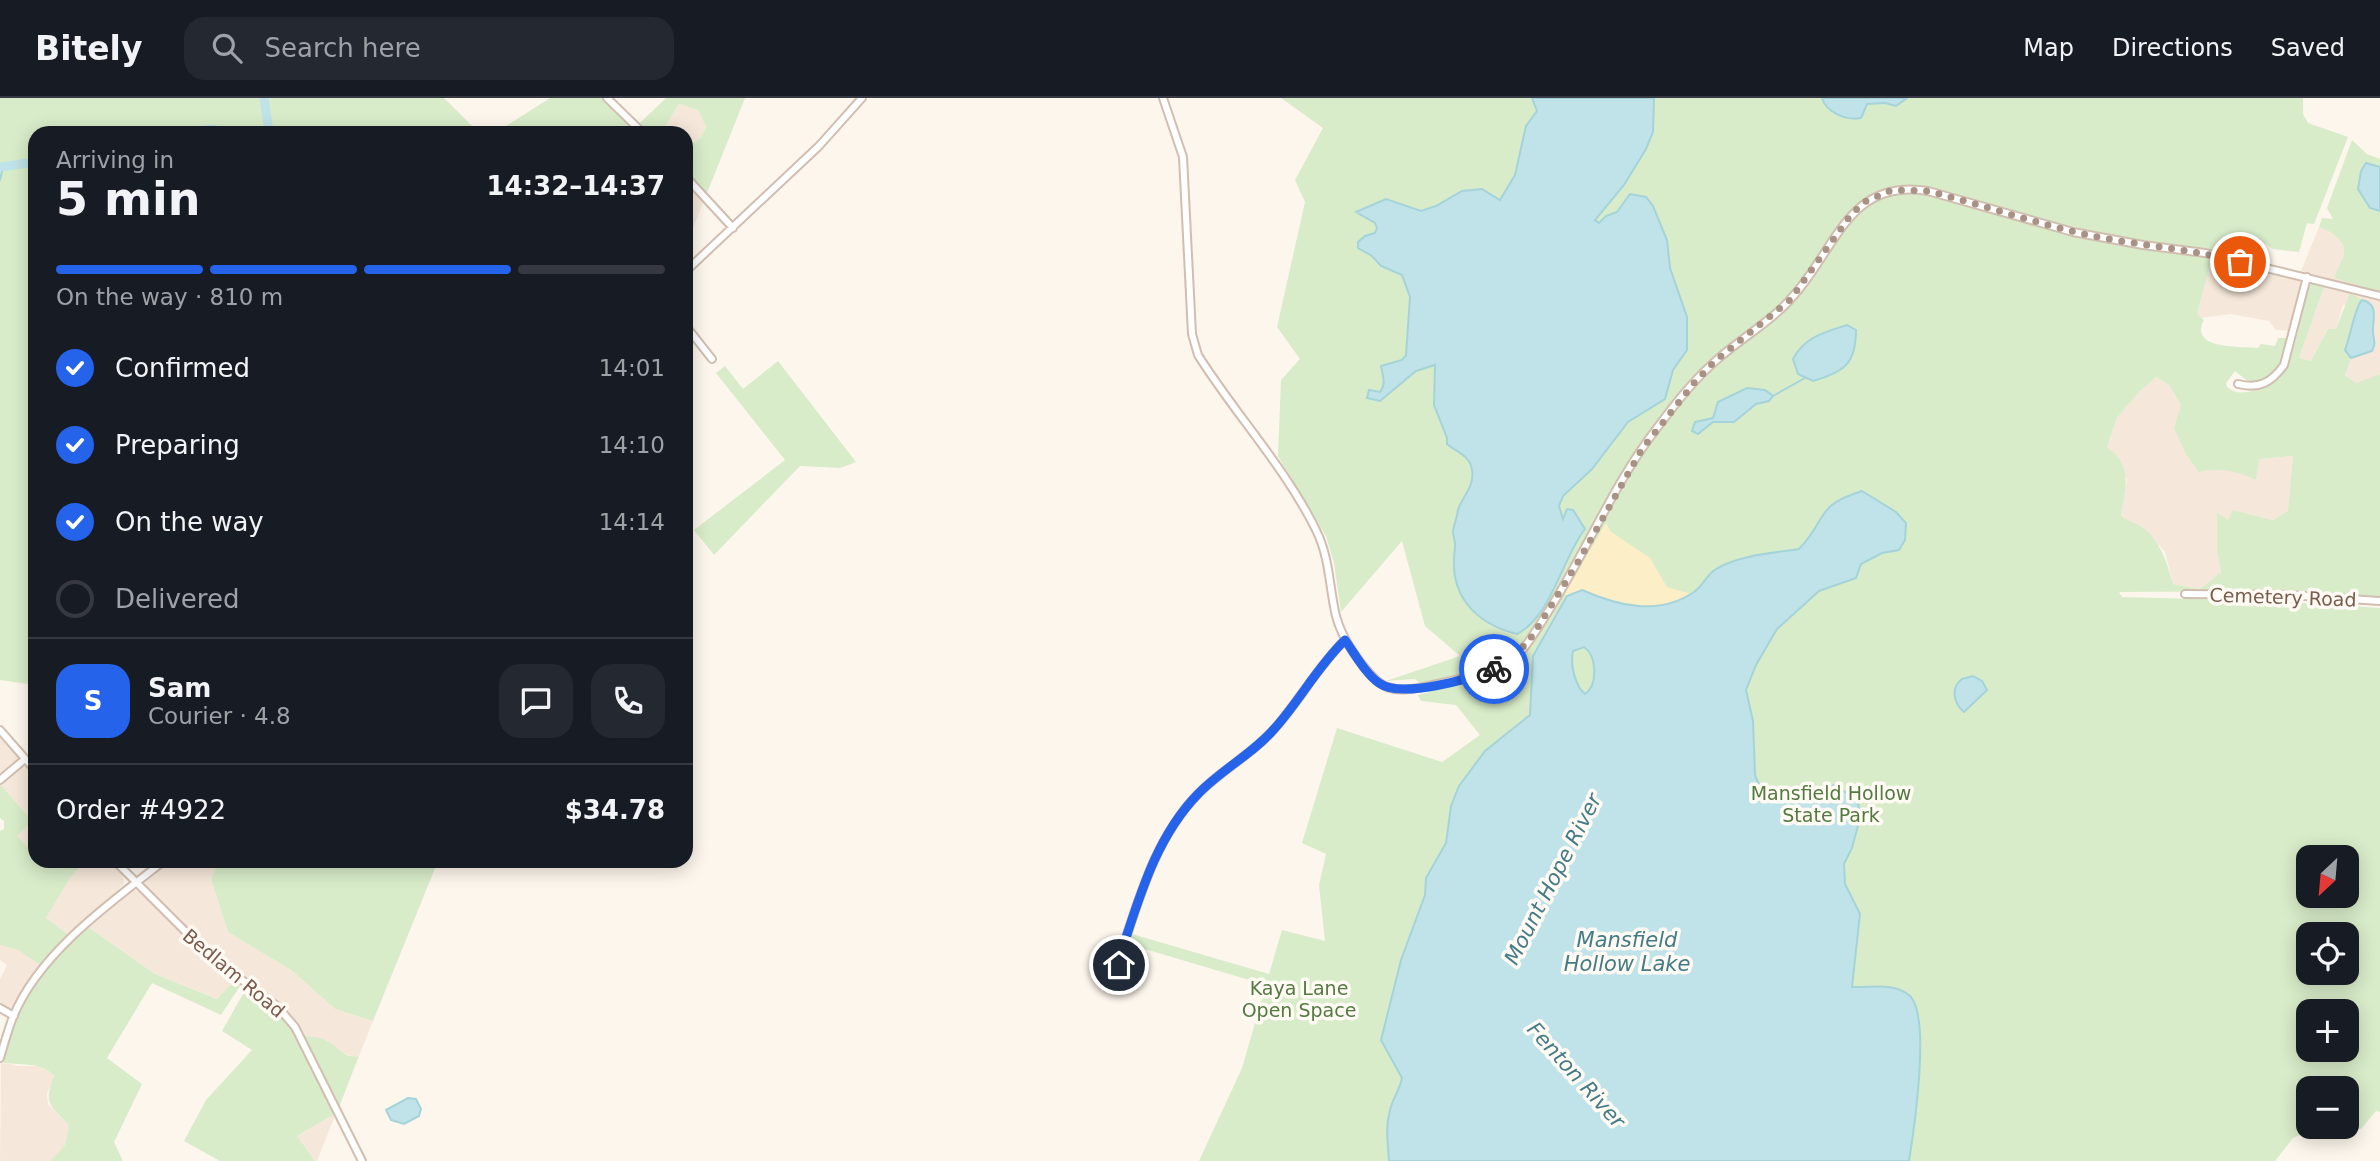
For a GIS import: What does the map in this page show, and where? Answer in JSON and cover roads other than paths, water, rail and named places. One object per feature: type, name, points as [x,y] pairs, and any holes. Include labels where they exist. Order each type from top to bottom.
[{"type":"street","points":[[607,98],[636,126]]},
{"type":"street","points":[[693,265],[833,133],[862,98]]},
{"type":"street","points":[[1164,98],[1184,157],[1192,334],[1198,355],[1277,466],[1316,531],[1327,559],[1335,615],[1345,640],[1378,682],[1391,689],[1403,690],[1491,670],[1510,662],[1523,649],[1569,578],[1642,449],[1670,412],[1715,361],[1785,306],[1808,278],[1850,216],[1864,202],[1883,192],[1904,188],[1928,191],[2073,232],[2205,253],[2380,296]]},
{"type":"street","points":[[693,185],[733,228]]},
{"type":"street","points":[[2238,384],[2252,388],[2277,376],[2284,365],[2307,276]]},
{"type":"street","points":[[693,335],[712,359]]},
{"type":"street","name":"Cemetery Road","points":[[2185,594],[2288,595],[2380,601]]},
{"type":"street","points":[[1119,965],[1151,868],[1181,812],[1223,771],[1274,730],[1324,662],[1345,640]]},
{"type":"street","points":[[0,730],[28,762]]},
{"type":"street","points":[[0,780],[25,759]]},
{"type":"street","name":"Bedlam Road","points":[[122,868],[211,957],[277,1006],[295,1027],[362,1161]]},
{"type":"street","points":[[0,1058],[14,1016],[36,976],[134,882],[153,868]]},
{"type":"street","points":[[0,1008],[14,1016]]},
{"type":"water","points":[[1532,98],[1654,98],[1653,132],[1646,149],[1624,185],[1595,220],[1599,223],[1606,216],[1617,212],[1630,194],[1646,197],[1653,206],[1667,240],[1670,268],[1687,317],[1687,350],[1673,370],[1665,399],[1628,422],[1592,469],[1563,496],[1559,506],[1563,519],[1567,509],[1573,510],[1585,529],[1548,601],[1529,626],[1517,634],[1501,629],[1476,614],[1460,592],[1456,579],[1453,531],[1458,510],[1472,481],[1472,470],[1466,457],[1447,444],[1434,405],[1435,365],[1416,371],[1380,401],[1367,398],[1369,390],[1380,392],[1382,389],[1381,366],[1402,360],[1406,355],[1410,297],[1402,275],[1381,266],[1372,256],[1358,248],[1358,242],[1375,233],[1377,228],[1375,223],[1356,212],[1386,199],[1421,211],[1462,191],[1482,189],[1500,200],[1515,175],[1526,126],[1537,111]]},
{"type":"water","points":[[1822,98],[1907,98],[1896,106],[1885,103],[1867,104],[1861,118],[1855,119],[1832,111]]},
{"type":"water","points":[[2366,163],[2380,167],[2380,211],[2370,208],[2358,189],[2361,171]]},
{"type":"water","points":[[2362,300],[2368,302],[2373,309],[2374,346],[2372,351],[2351,358],[2345,350]]},
{"type":"water","points":[[1847,325],[1856,330],[1854,351],[1846,365],[1833,374],[1813,381],[1798,374],[1793,359],[1803,345],[1816,336]]},
{"type":"water","points":[[1747,388],[1765,390],[1773,396],[1769,401],[1756,404],[1734,422],[1713,422],[1698,434],[1692,431],[1695,422],[1713,418],[1718,402]]},
{"type":"water","name":"Mansfield Hollow Lake","points":[[1862,491],[1896,512],[1906,523],[1905,540],[1899,550],[1882,553],[1861,564],[1856,578],[1819,591],[1777,629],[1756,665],[1746,690],[1753,721],[1755,775],[1762,792],[1768,798],[1789,799],[1835,785],[1858,801],[1860,818],[1852,848],[1844,864],[1845,884],[1860,914],[1852,987],[1897,989],[1910,996],[1916,1008],[1919,1026],[1919,1075],[1909,1161],[1389,1161],[1388,1116],[1402,1078],[1381,1040],[1401,960],[1425,895],[1426,878],[1446,843],[1451,806],[1459,786],[1485,751],[1530,715],[1533,656],[1567,596],[1582,590],[1624,604],[1667,604],[1694,592],[1713,571],[1725,564],[1756,555],[1799,549],[1823,514],[1836,502]],"holes":[[[1584,647],[1593,663],[1594,678],[1585,694],[1576,680],[1572,656],[1573,651]]]},
{"type":"water","points":[[1973,676],[1982,681],[1987,690],[1964,712],[1956,700],[1956,687],[1962,679]]},
{"type":"water","points":[[408,1098],[416,1099],[421,1109],[419,1116],[404,1124],[391,1120],[386,1110]]},
{"type":"waterway","points":[[264,98],[268,126]]},
{"type":"waterway","points":[[0,167],[28,163]]},
{"type":"waterway","points":[[0,180],[3,167]]},
{"type":"waterway","points":[[1773,396],[1805,378]]},
{"type":"park label","name":"Mansfield Hollow State Park","points":[[1831,804]]},
{"type":"park label","name":"Kaya Lane Open Space","points":[[1299,999]]},
{"type":"water label","name":"Mount Hope River","points":[[1553,879]]},
{"type":"water label","name":"Fenton River","points":[[1576,1075]]}]
